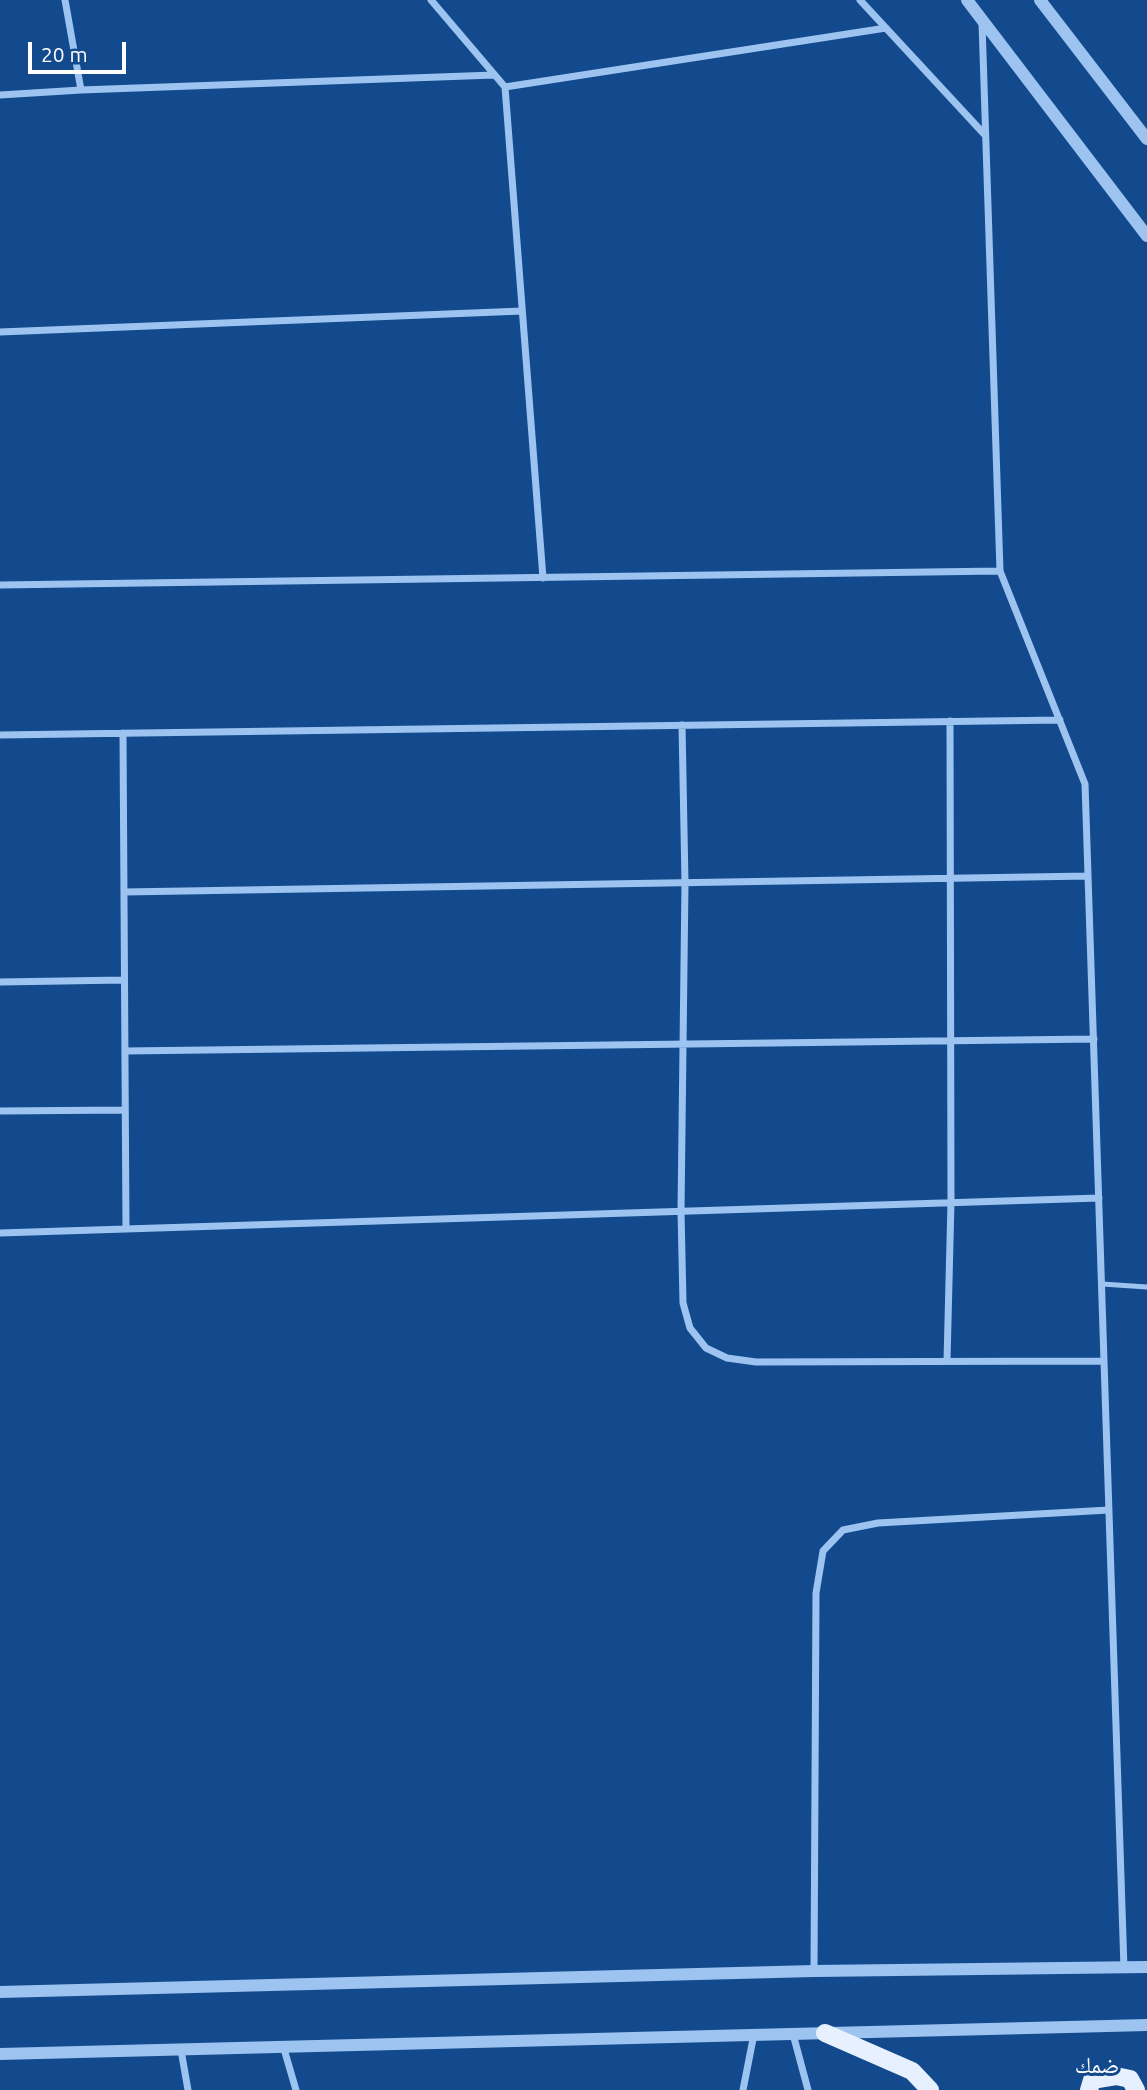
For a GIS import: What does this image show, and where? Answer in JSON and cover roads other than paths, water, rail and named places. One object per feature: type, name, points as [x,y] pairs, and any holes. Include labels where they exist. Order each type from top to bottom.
[{"type":"main road","points":[[825,2033],[912,2071],[930,2090]]},
{"type":"main road","points":[[1089,2090],[1092,2080],[1116,2076],[1130,2079],[1136,2090]]},
{"type":"street","points":[[65,0],[81,90]]},
{"type":"street","points":[[431,0],[505,87],[543,578]]},
{"type":"street","points":[[860,0],[986,136]]},
{"type":"street","points":[[967,0],[1147,236]]},
{"type":"street","points":[[1040,0],[1147,139]]},
{"type":"street","points":[[982,17],[1000,571],[1085,784],[1124,1968]]},
{"type":"street","points":[[505,87],[886,27]]},
{"type":"street","points":[[0,95],[494,75]]},
{"type":"street","points":[[0,332],[522,311]]},
{"type":"street","points":[[0,586],[1000,571]]},
{"type":"street","points":[[0,735],[1059,720]]},
{"type":"street","points":[[947,1361],[951,1202],[950,721]]},
{"type":"street","points":[[682,725],[685,883],[681,1211],[683,1303],[690,1328],[706,1348],[727,1357],[757,1362],[1104,1361]]},
{"type":"street","points":[[123,733],[126,1229]]},
{"type":"street","points":[[124,892],[1088,876]]},
{"type":"street","points":[[0,982],[124,980]]},
{"type":"street","points":[[125,1051],[1094,1039]]},
{"type":"street","points":[[0,1111],[125,1110]]},
{"type":"street","points":[[0,1233],[1099,1198]]},
{"type":"street","points":[[814,1971],[816,1593],[823,1551],[843,1530],[878,1523],[1109,1510]]},
{"type":"street","points":[[0,1992],[814,1971],[1147,1968]]},
{"type":"street","points":[[0,2054],[284,2049],[1147,2025]]},
{"type":"street","points":[[743,2090],[754,2034]]},
{"type":"street","points":[[793,2034],[808,2090]]},
{"type":"street","points":[[284,2049],[296,2090]]},
{"type":"street","points":[[181,2050],[188,2090]]},
{"type":"lane","points":[[1102,1284],[1147,1287]]},
{"type":"district","name":"ضمك","points":[[1097,2065]]}]
